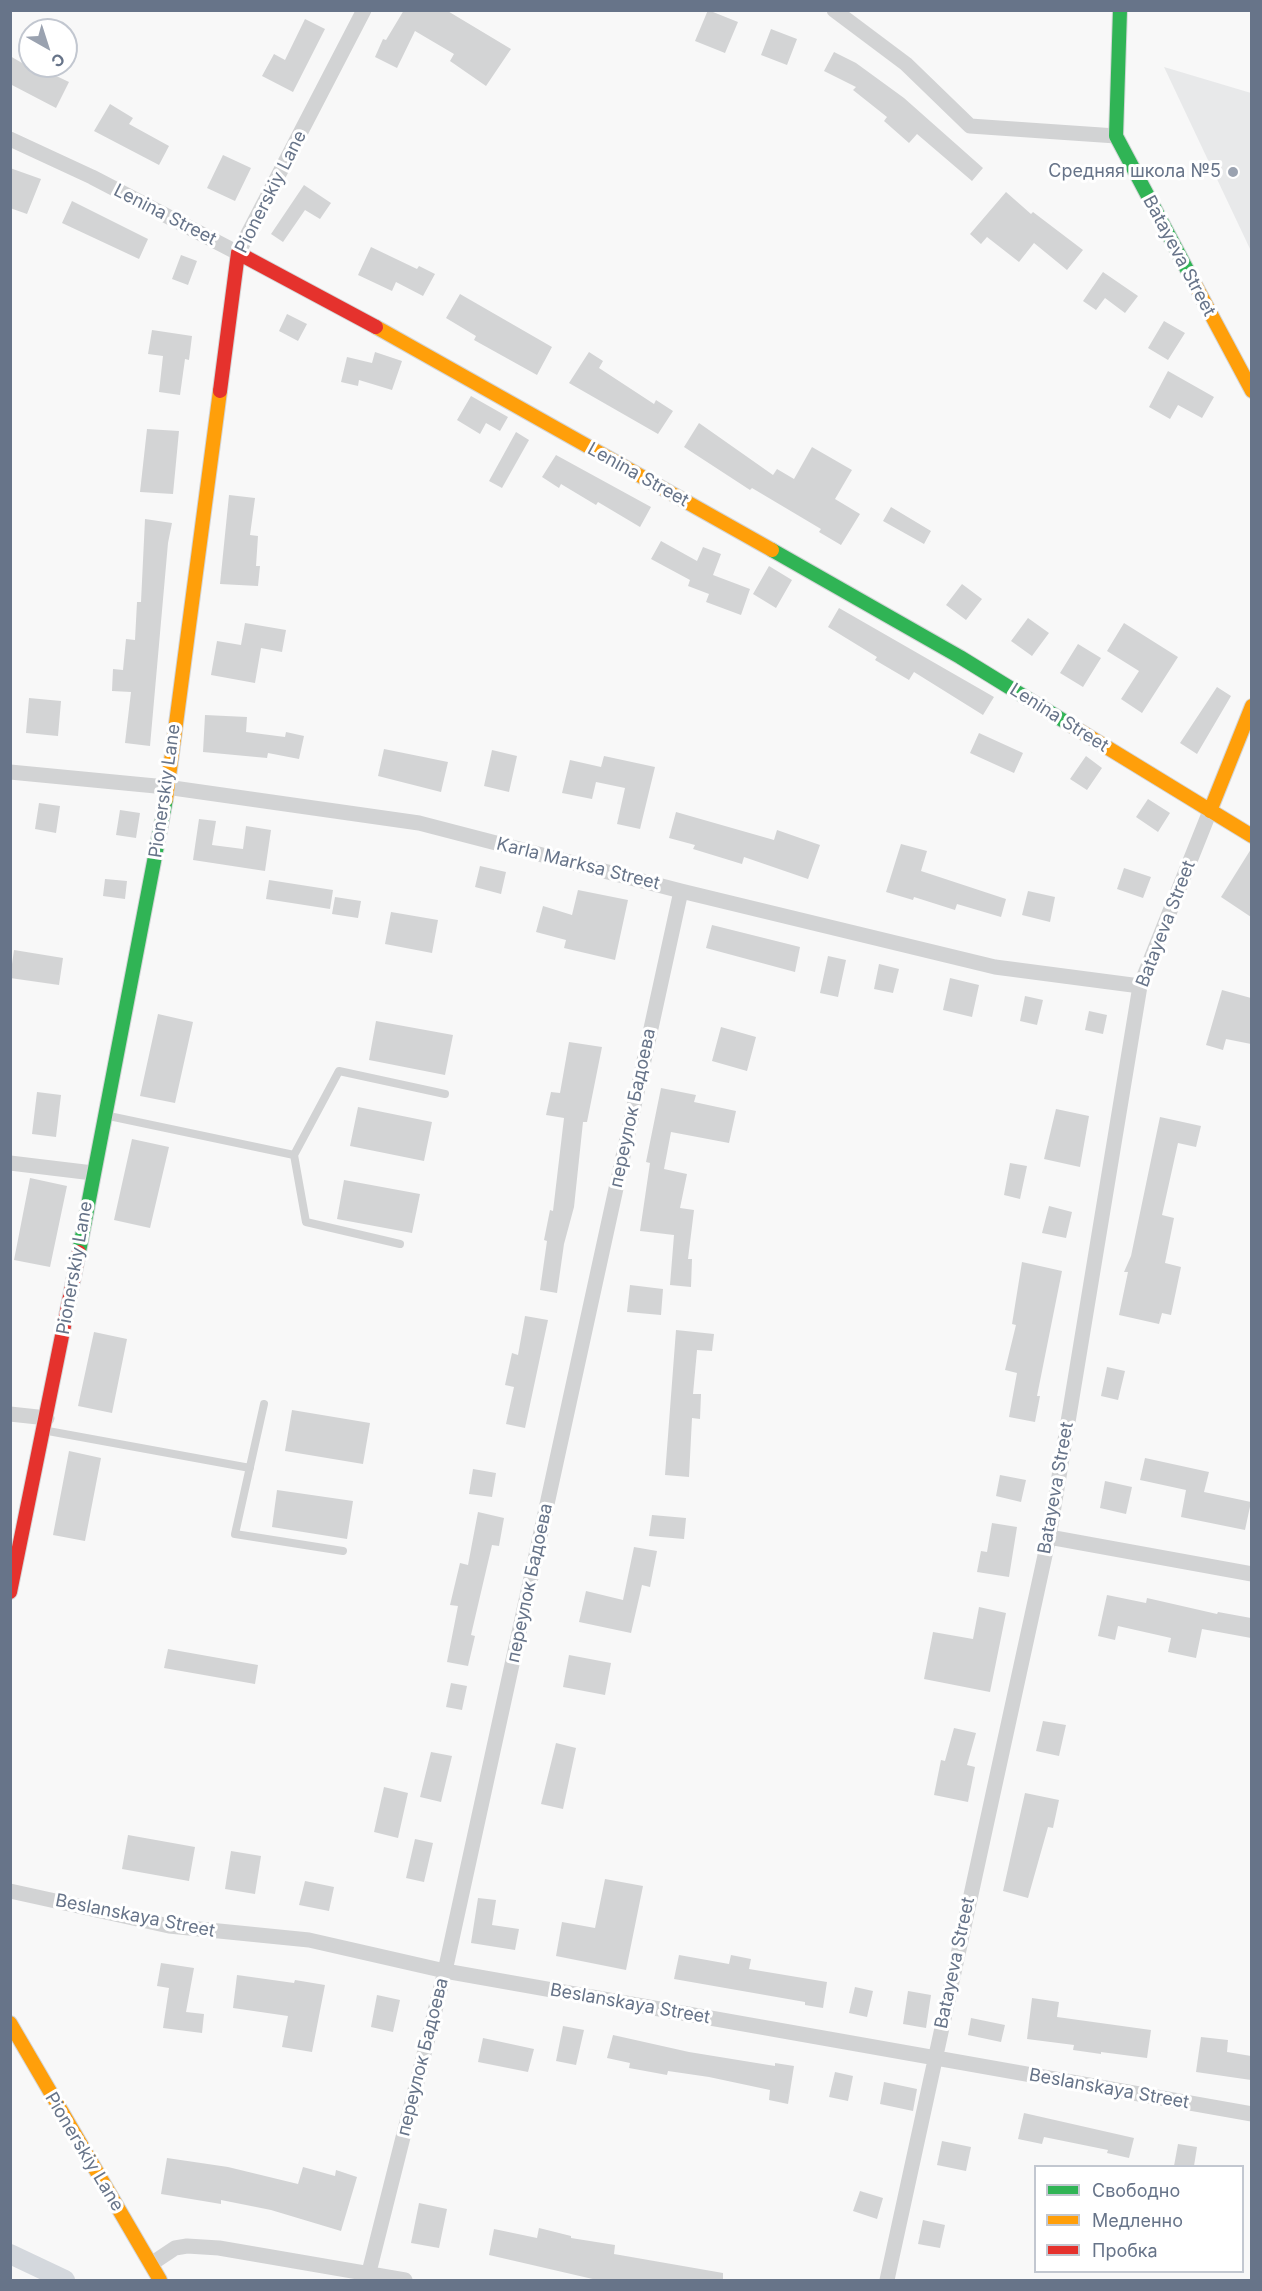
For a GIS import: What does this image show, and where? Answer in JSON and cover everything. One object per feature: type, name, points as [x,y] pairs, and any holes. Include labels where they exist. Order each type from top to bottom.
[{"type":"street","name":"Pionerskiy Lane","points":[[10,1592],[13,1569],[46,1424],[163,819],[238,253],[364,10]]},
{"type":"street","points":[[834,10],[906,64],[970,126],[1116,136]]},
{"type":"street","name":"Batayeva Street","points":[[1120,10],[1116,136],[1251,391]]},
{"type":"street","name":"Lenina Street","points":[[10,139],[92,177],[395,337],[960,657],[1251,836]]},
{"type":"street","name":"Batayeva Street","points":[[887,2280],[1049,1537],[1140,986],[1251,706]]},
{"type":"street","name":"Karla Marksa Street","points":[[10,772],[166,787],[419,823],[681,891],[995,967],[1140,986]]},
{"type":"street","name":"переулок Бадоева","points":[[369,2272],[445,1971],[681,891]]},
{"type":"street","points":[[10,1163],[93,1173]]},
{"type":"street","points":[[10,1414],[46,1424]]},
{"type":"street","points":[[1049,1537],[1251,1574]]},
{"type":"street","name":"Beslanskaya Street","points":[[10,1891],[169,1926],[309,1940],[445,1971],[1251,2114]]},
{"type":"street","name":"Pionerskiy Lane","points":[[10,2023],[41,2080],[160,2280]]},
{"type":"street","points":[[151,2264],[175,2248],[187,2246],[219,2248],[405,2280]]},
{"type":"lane","points":[[400,1244],[306,1222],[294,1155],[339,1071],[445,1094]]},
{"type":"lane","points":[[104,1115],[294,1155]]},
{"type":"lane","points":[[264,1404],[235,1534],[343,1551]]},
{"type":"lane","points":[[46,1424],[250,1468]]},
{"type":"shaded area","name":"Средняя школа №5","points":[[1164,67],[1251,93],[1251,251]]},
{"type":"building","points":[[404,10],[446,10],[511,49],[486,86],[450,61],[454,54],[415,31],[397,68],[375,57],[383,39],[386,40]]},
{"type":"building","points":[[708,10],[738,22],[725,53],[695,41]]},
{"type":"building","points":[[305,19],[325,29],[293,92],[262,76],[274,54],[285,60]]},
{"type":"building","points":[[771,29],[797,39],[787,65],[761,55]]},
{"type":"building","points":[[834,52],[856,63],[904,98],[983,168],[972,181],[917,134],[909,143],[884,121],[887,117],[853,90],[856,87],[824,71]]},
{"type":"building","points":[[10,56],[18,61],[18,78],[61,78],[69,82],[56,108],[10,84]]},
{"type":"building","points":[[110,104],[133,118],[129,124],[169,146],[159,165],[94,131]]},
{"type":"building","points":[[223,155],[251,168],[235,201],[207,188]]},
{"type":"building","points":[[10,168],[41,179],[27,214],[10,208]]},
{"type":"building","points":[[304,185],[331,203],[320,219],[305,210],[283,242],[271,234]]},
{"type":"building","points":[[1006,192],[1031,214],[1033,212],[1083,250],[1067,270],[1034,243],[1019,262],[987,237],[981,244],[970,234]]},
{"type":"building","points":[[72,201],[148,239],[139,259],[62,223]]},
{"type":"building","points":[[371,247],[417,269],[419,266],[435,274],[423,296],[396,282],[392,291],[358,275]]},
{"type":"building","points":[[181,255],[197,261],[188,285],[172,279]]},
{"type":"building","points":[[1103,272],[1138,296],[1125,313],[1105,298],[1096,310],[1083,301]]},
{"type":"building","points":[[460,294],[552,347],[537,375],[474,340],[476,336],[446,318]]},
{"type":"building","points":[[287,314],[307,324],[298,341],[279,331]]},
{"type":"building","points":[[1164,321],[1185,333],[1168,360],[1148,348]]},
{"type":"building","points":[[152,330],[192,336],[189,360],[185,359],[180,395],[159,392],[163,356],[148,354]]},
{"type":"building","points":[[375,352],[402,361],[392,390],[359,380],[358,386],[341,382],[347,357],[372,363]]},
{"type":"building","points":[[589,352],[603,361],[599,368],[654,404],[656,400],[673,411],[658,434],[569,383]]},
{"type":"building","points":[[1168,371],[1214,397],[1202,418],[1178,405],[1170,419],[1149,407]]},
{"type":"building","points":[[471,396],[508,417],[500,431],[486,423],[480,434],[457,420]]},
{"type":"building","points":[[699,423],[773,475],[777,469],[794,479],[812,447],[852,470],[835,499],[860,514],[841,545],[819,532],[821,529],[752,488],[750,490],[684,447]]},
{"type":"building","points":[[147,429],[179,431],[173,494],[140,492]]},
{"type":"building","points":[[516,432],[529,440],[502,488],[489,481]]},
{"type":"building","points":[[556,455],[651,507],[640,527],[598,502],[596,505],[561,484],[559,488],[542,477]]},
{"type":"building","points":[[229,495],[255,498],[250,535],[258,536],[256,566],[260,566],[258,586],[220,584]]},
{"type":"building","points":[[891,507],[931,531],[924,544],[883,521]]},
{"type":"building","points":[[145,519],[172,523],[168,543],[150,746],[125,743],[131,692],[112,691],[113,669],[123,670],[126,639],[135,640],[137,602],[141,602]]},
{"type":"building","points":[[661,541],[697,561],[703,547],[721,554],[713,575],[750,589],[741,615],[706,602],[709,594],[688,586],[690,580],[651,559]]},
{"type":"building","points":[[769,566],[792,580],[776,608],[753,594]]},
{"type":"building","points":[[962,584],[982,599],[966,620],[946,605]]},
{"type":"building","points":[[839,608],[994,697],[983,715],[914,672],[909,680],[875,660],[877,657],[828,627]]},
{"type":"building","points":[[1028,618],[1049,633],[1032,656],[1011,641]]},
{"type":"building","points":[[245,623],[286,630],[282,652],[261,648],[255,683],[211,675],[217,641],[241,645]]},
{"type":"building","points":[[1124,623],[1178,657],[1142,713],[1121,699],[1139,671],[1107,651]]},
{"type":"building","points":[[1078,644],[1101,658],[1083,687],[1060,673]]},
{"type":"building","points":[[1217,687],[1231,696],[1197,754],[1180,743]]},
{"type":"building","points":[[29,698],[61,701],[58,736],[26,733]]},
{"type":"building","points":[[205,715],[247,717],[246,732],[285,737],[286,732],[304,736],[299,759],[268,753],[267,758],[203,752]]},
{"type":"building","points":[[979,733],[1023,753],[1014,773],[970,753]]},
{"type":"building","points":[[384,749],[448,762],[441,792],[378,776]]},
{"type":"building","points":[[492,750],[517,756],[509,792],[484,786]]},
{"type":"building","points":[[604,756],[655,767],[640,829],[617,824],[625,788],[596,782],[592,799],[562,793],[570,760],[601,767]]},
{"type":"building","points":[[1086,756],[1102,768],[1087,790],[1070,779]]},
{"type":"building","points":[[1148,799],[1170,813],[1158,832],[1136,817]]},
{"type":"building","points":[[39,803],[60,806],[56,833],[35,829]]},
{"type":"building","points":[[120,810],[140,813],[136,838],[116,835]]},
{"type":"building","points":[[676,812],[774,840],[777,830],[820,845],[808,879],[744,857],[742,864],[693,849],[695,845],[669,838]]},
{"type":"building","points":[[199,819],[216,821],[212,845],[243,849],[246,826],[271,830],[265,871],[193,860]]},
{"type":"building","points":[[901,844],[927,851],[921,871],[1006,899],[1001,917],[957,904],[955,910],[914,897],[913,900],[886,892]]},
{"type":"building","points":[[1251,849],[1251,917],[1221,897]]},
{"type":"building","points":[[480,866],[506,872],[501,894],[475,887]]},
{"type":"building","points":[[1124,868],[1151,877],[1143,898],[1117,889]]},
{"type":"building","points":[[105,879],[127,881],[125,899],[103,896]]},
{"type":"building","points":[[269,880],[333,890],[330,909],[266,899]]},
{"type":"building","points":[[578,890],[628,900],[615,960],[564,948],[566,940],[536,932],[543,906],[572,915]]},
{"type":"building","points":[[1028,891],[1055,897],[1050,922],[1022,915]]},
{"type":"building","points":[[335,897],[361,901],[358,918],[332,914]]},
{"type":"building","points":[[391,912],[438,920],[432,953],[385,944]]},
{"type":"building","points":[[712,925],[800,947],[795,972],[706,948]]},
{"type":"building","points":[[14,950],[63,958],[59,985],[10,978]]},
{"type":"building","points":[[828,956],[846,960],[838,997],[820,993]]},
{"type":"building","points":[[879,964],[899,969],[893,993],[874,989]]},
{"type":"building","points":[[950,978],[979,985],[972,1017],[943,1010]]},
{"type":"building","points":[[1222,990],[1251,998],[1251,1044],[1226,1039],[1223,1050],[1206,1045]]},
{"type":"building","points":[[1025,996],[1043,1000],[1037,1025],[1020,1021]]},
{"type":"building","points":[[1089,1011],[1107,1015],[1103,1034],[1085,1030]]},
{"type":"building","points":[[158,1014],[193,1022],[175,1103],[140,1096]]},
{"type":"building","points":[[376,1021],[453,1035],[445,1075],[369,1060]]},
{"type":"building","points":[[721,1027],[756,1037],[747,1071],[712,1061]]},
{"type":"building","points":[[569,1042],[602,1047],[587,1122],[583,1122],[574,1207],[564,1244],[557,1293],[540,1290],[547,1241],[544,1240],[550,1210],[553,1211],[564,1118],[546,1115],[551,1092],[560,1093]]},
{"type":"building","points":[[661,1088],[696,1095],[694,1102],[736,1111],[729,1143],[671,1132],[664,1169],[687,1174],[680,1208],[694,1210],[688,1259],[692,1259],[691,1287],[670,1285],[674,1235],[640,1231],[650,1163],[646,1162]]},
{"type":"building","points":[[37,1092],[61,1095],[56,1137],[32,1134]]},
{"type":"building","points":[[358,1107],[432,1122],[424,1161],[350,1146]]},
{"type":"building","points":[[1056,1109],[1089,1116],[1080,1167],[1044,1159]]},
{"type":"building","points":[[1160,1117],[1201,1126],[1196,1147],[1178,1143],[1162,1215],[1174,1218],[1165,1263],[1181,1267],[1171,1315],[1162,1313],[1159,1324],[1119,1315],[1128,1272],[1124,1272],[1131,1256]]},
{"type":"building","points":[[132,1139],[169,1147],[150,1228],[114,1220]]},
{"type":"building","points":[[1010,1163],[1027,1166],[1020,1199],[1004,1195]]},
{"type":"building","points":[[30,1178],[67,1186],[50,1267],[14,1260]]},
{"type":"building","points":[[344,1180],[420,1194],[412,1233],[337,1219]]},
{"type":"building","points":[[1049,1206],[1072,1212],[1066,1238],[1042,1233]]},
{"type":"building","points":[[1022,1262],[1062,1271],[1037,1396],[1040,1396],[1035,1422],[1009,1417],[1017,1373],[1005,1370],[1016,1325],[1012,1324]]},
{"type":"building","points":[[630,1285],[663,1289],[661,1315],[627,1312]]},
{"type":"building","points":[[525,1316],[548,1320],[525,1428],[506,1424],[514,1387],[505,1385],[512,1353],[518,1355]]},
{"type":"building","points":[[676,1330],[714,1334],[712,1351],[697,1350],[693,1394],[701,1394],[700,1419],[692,1418],[689,1477],[665,1475]]},
{"type":"building","points":[[94,1332],[127,1339],[112,1413],[78,1406]]},
{"type":"building","points":[[1107,1367],[1125,1371],[1118,1400],[1101,1396]]},
{"type":"building","points":[[292,1410],[370,1423],[363,1464],[285,1451]]},
{"type":"building","points":[[69,1451],[101,1458],[85,1541],[53,1535]]},
{"type":"building","points":[[1145,1458],[1209,1472],[1204,1492],[1251,1502],[1245,1530],[1181,1517],[1186,1490],[1140,1480]]},
{"type":"building","points":[[473,1469],[496,1473],[492,1497],[469,1494]]},
{"type":"building","points":[[1000,1475],[1026,1480],[1021,1502],[996,1496]]},
{"type":"building","points":[[1105,1481],[1132,1487],[1126,1514],[1100,1508]]},
{"type":"building","points":[[277,1490],[353,1501],[347,1539],[272,1527]]},
{"type":"building","points":[[478,1512],[504,1518],[499,1546],[492,1545],[471,1635],[475,1636],[468,1666],[447,1662],[458,1606],[450,1605],[460,1563],[468,1565]]},
{"type":"building","points":[[652,1515],[686,1518],[684,1539],[649,1536]]},
{"type":"building","points":[[992,1523],[1017,1527],[1009,1577],[977,1572],[981,1551],[987,1552]]},
{"type":"building","points":[[634,1547],[657,1551],[650,1587],[642,1585],[631,1633],[579,1622],[586,1591],[623,1600]]},
{"type":"building","points":[[1107,1595],[1146,1603],[1147,1598],[1217,1614],[1218,1612],[1251,1618],[1251,1638],[1202,1629],[1196,1658],[1168,1652],[1171,1638],[1118,1626],[1115,1640],[1098,1636]]},
{"type":"building","points":[[979,1607],[1006,1613],[990,1692],[924,1679],[933,1632],[973,1639]]},
{"type":"building","points":[[168,1649],[258,1665],[255,1684],[164,1668]]},
{"type":"building","points":[[569,1655],[611,1663],[605,1695],[563,1687]]},
{"type":"building","points":[[451,1683],[467,1686],[462,1710],[446,1707]]},
{"type":"building","points":[[1043,1721],[1066,1725],[1059,1756],[1036,1751]]},
{"type":"building","points":[[954,1728],[976,1733],[967,1765],[975,1767],[968,1802],[934,1795],[941,1760],[945,1761]]},
{"type":"building","points":[[556,1743],[576,1748],[563,1809],[541,1804]]},
{"type":"building","points":[[431,1752],[452,1756],[441,1802],[420,1797]]},
{"type":"building","points":[[384,1787],[408,1793],[398,1838],[374,1832]]},
{"type":"building","points":[[1025,1793],[1059,1800],[1053,1828],[1048,1827],[1028,1898],[1003,1891]]},
{"type":"building","points":[[128,1835],[195,1847],[189,1881],[122,1869]]},
{"type":"building","points":[[415,1839],[433,1843],[424,1882],[406,1878]]},
{"type":"building","points":[[231,1851],[261,1856],[255,1894],[225,1889]]},
{"type":"building","points":[[605,1879],[643,1886],[626,1970],[556,1956],[562,1922],[595,1928]]},
{"type":"building","points":[[305,1881],[334,1887],[329,1911],[299,1905]]},
{"type":"building","points":[[478,1898],[496,1900],[492,1925],[519,1929],[515,1950],[471,1943]]},
{"type":"building","points":[[679,1955],[729,1964],[731,1955],[751,1959],[749,1969],[827,1982],[823,2008],[805,2005],[805,2002],[674,1979]]},
{"type":"building","points":[[161,1963],[194,1968],[186,2012],[204,2014],[202,2033],[163,2028],[169,1988],[157,1986]]},
{"type":"building","points":[[237,1975],[325,1985],[312,2052],[282,2047],[288,2016],[233,2008]]},
{"type":"building","points":[[855,1987],[873,1991],[867,2017],[849,2013]]},
{"type":"building","points":[[908,1991],[931,1995],[926,2028],[903,2024]]},
{"type":"building","points":[[377,1995],[400,2000],[393,2032],[371,2027]]},
{"type":"building","points":[[1032,1998],[1059,2002],[1057,2017],[1151,2030],[1147,2058],[1073,2050],[1074,2045],[1027,2039]]},
{"type":"building","points":[[971,2018],[1005,2025],[1001,2042],[968,2035]]},
{"type":"building","points":[[563,2026],[584,2030],[576,2065],[556,2061]]},
{"type":"building","points":[[613,2035],[689,2052],[775,2066],[775,2063],[794,2066],[788,2104],[769,2100],[770,2090],[709,2077],[668,2071],[667,2075],[629,2068],[630,2063],[607,2058]]},
{"type":"building","points":[[1201,2037],[1228,2040],[1227,2052],[1251,2056],[1251,2080],[1196,2072]]},
{"type":"building","points":[[483,2038],[534,2049],[528,2072],[478,2062]]},
{"type":"building","points":[[835,2072],[853,2076],[848,2101],[829,2097]]},
{"type":"building","points":[[884,2082],[917,2089],[913,2111],[880,2104]]},
{"type":"building","points":[[1024,2113],[1134,2138],[1129,2158],[1107,2153],[1108,2150],[1044,2137],[1042,2144],[1018,2139]]},
{"type":"building","points":[[942,2141],[971,2147],[966,2171],[937,2165]]},
{"type":"building","points":[[1178,2144],[1197,2147],[1194,2165],[1174,2165]]},
{"type":"building","points":[[167,2158],[228,2167],[298,2184],[303,2167],[335,2176],[336,2170],[357,2177],[341,2231],[271,2210],[221,2200],[221,2204],[161,2194]]},
{"type":"building","points":[[860,2191],[883,2198],[877,2219],[853,2211]]},
{"type":"building","points":[[419,2203],[447,2209],[439,2248],[411,2243]]},
{"type":"building","points":[[923,2220],[945,2225],[940,2248],[918,2244]]},
{"type":"building","points":[[539,2228],[571,2236],[571,2238],[615,2245],[614,2254],[723,2273],[723,2280],[597,2280],[489,2255],[494,2229],[537,2238]]},
{"type":"waterway","points":[[10,2254],[65,2280]]},
{"type":"traffic: fast","points":[[1120,10],[1116,136],[1191,277]]},
{"type":"traffic: fast","points":[[772,550],[960,657],[1072,726]]},
{"type":"traffic: fast","points":[[79,1252],[166,799]]},
{"type":"traffic: slow","points":[[1191,277],[1252,391]]},
{"type":"traffic: slow","points":[[376,327],[772,550]]},
{"type":"traffic: slow","points":[[166,799],[220,391]]},
{"type":"traffic: slow","points":[[1210,811],[1252,706]]},
{"type":"traffic: slow","points":[[1072,726],[1252,836]]},
{"type":"traffic: slow","points":[[10,2023],[160,2280]]},
{"type":"traffic: jam","points":[[220,391],[238,253],[376,327]]},
{"type":"traffic: jam","points":[[10,1592],[79,1252]]},
{"type":"place","name":"Средняя школа №5","points":[[1233,172]]}]
